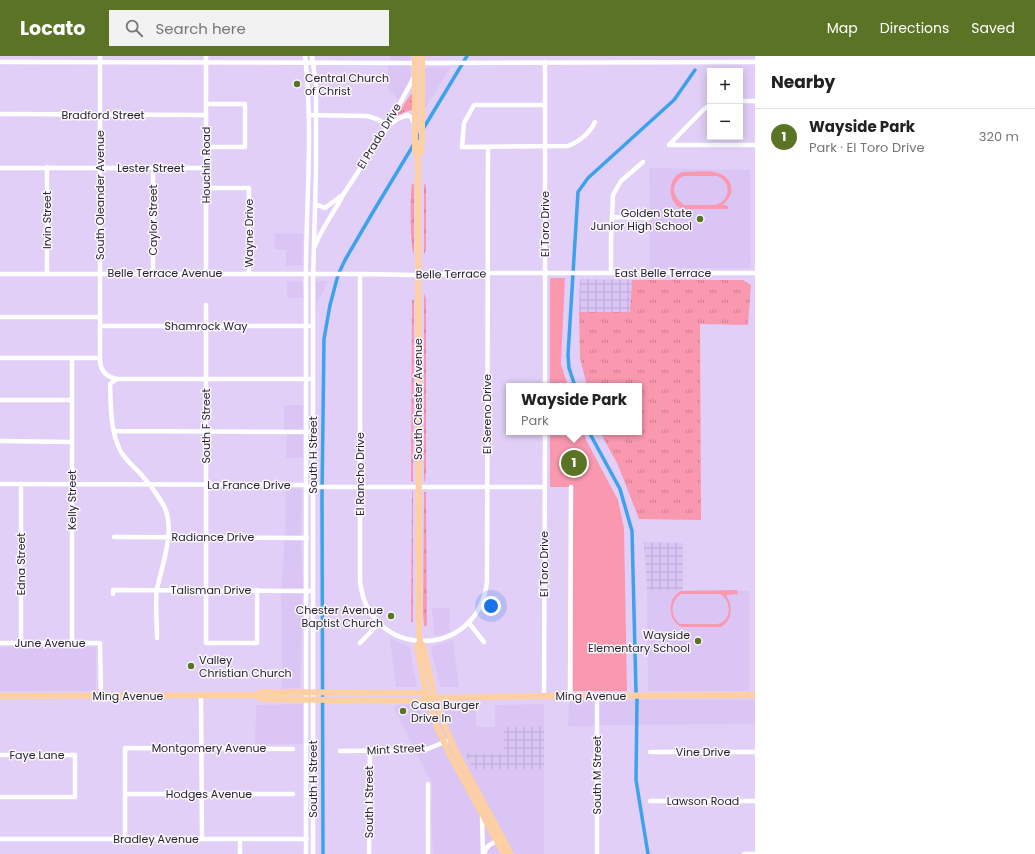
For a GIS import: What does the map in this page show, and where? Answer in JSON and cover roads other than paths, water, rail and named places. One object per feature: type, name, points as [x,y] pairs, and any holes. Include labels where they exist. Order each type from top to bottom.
[{"type":"main road","name":"South Chester Avenue","points":[[418,59],[414,77],[415,152],[418,156]]},
{"type":"main road","name":"South Chester Avenue","points":[[418,59],[422,128],[421,152],[418,156],[417,275],[418,615],[420,642],[423,645],[435,698],[447,741],[511,854]]},
{"type":"main road","name":"South Chester Avenue","points":[[420,642],[417,646],[428,698],[482,814],[504,854]]},
{"type":"main road","name":"Ming Avenue","points":[[256,696],[262,692],[420,693],[428,698]]},
{"type":"main road","name":"Ming Avenue","points":[[0,696],[256,696],[262,699],[306,700],[423,700],[428,698],[544,696],[755,696]]},
{"type":"street","points":[[12,56],[12,62]]},
{"type":"street","name":"South Oleander Avenue","points":[[100,56],[100,358]]},
{"type":"street","name":"Houchin Road","points":[[206,56],[206,273]]},
{"type":"street","name":"South H Street","points":[[305,56],[309,115],[309,184],[306,274],[306,854]]},
{"type":"street","name":"South H Street","points":[[312,56],[316,85],[313,274],[313,640],[315,700],[313,854]]},
{"type":"street","points":[[364,56],[364,62]]},
{"type":"street","points":[[517,56],[517,62]]},
{"type":"street","points":[[578,56],[578,62]]},
{"type":"street","points":[[651,56],[651,62]]},
{"type":"street","points":[[0,62],[364,62],[418,59],[457,62],[755,62]]},
{"type":"street","name":"El Toro Drive","points":[[545,62],[545,383]]},
{"type":"street","name":"El Prado Drive","points":[[314,250],[320,234],[338,206],[343,195],[388,126],[414,77]]},
{"type":"street","points":[[743,101],[755,101]]},
{"type":"street","points":[[206,104],[245,104],[245,147],[206,147]]},
{"type":"street","points":[[545,105],[474,105],[464,123],[462,147],[563,147],[574,144],[592,128],[595,122]]},
{"type":"street","points":[[707,107],[669,145],[755,145]]},
{"type":"street","name":"Bradford Street","points":[[0,114],[206,115]]},
{"type":"street","points":[[309,115],[366,116],[376,119],[388,126],[399,118],[408,114],[412,116],[415,128]]},
{"type":"street","name":"El Sereno Drive","points":[[420,642],[433,641],[447,637],[459,631],[469,622],[480,608],[487,588],[488,147]]},
{"type":"street","points":[[611,273],[612,217],[615,190],[622,181],[643,162]]},
{"type":"street","name":"Irvin Street","points":[[47,167],[47,273]]},
{"type":"street","name":"Lester Street","points":[[0,168],[206,168]]},
{"type":"street","name":"Caylor Street","points":[[153,168],[153,273]]},
{"type":"street","name":"Wayne Drive","points":[[206,188],[249,188],[249,274]]},
{"type":"street","name":"El Prado Drive","points":[[315,204],[325,208],[343,195]]},
{"type":"street","points":[[612,217],[649,218]]},
{"type":"street","name":"Belle Terrace","points":[[330,274],[417,275],[573,273]]},
{"type":"street","name":"East Belle Terrace","points":[[573,273],[755,273]]},
{"type":"street","name":"Belle Terrace Avenue","points":[[0,274],[330,274]]},
{"type":"street","name":"El Rancho Drive","points":[[360,274],[361,587],[368,608],[379,623],[397,635],[420,642]]},
{"type":"street","name":"South F Street","points":[[206,305],[206,643],[257,643],[257,590]]},
{"type":"street","points":[[0,317],[100,317]]},
{"type":"street","name":"Shamrock Way","points":[[100,326],[313,326]]},
{"type":"street","points":[[0,358],[100,358],[100,365],[104,373],[116,379],[313,379]]},
{"type":"street","name":"Kelly Street","points":[[72,358],[72,643]]},
{"type":"street","points":[[116,379],[110,384],[111,414],[120,451],[149,484],[166,510],[168,522],[166,556],[157,590],[157,638]]},
{"type":"street","points":[[0,400],[72,400]]},
{"type":"street","points":[[114,431],[313,432]]},
{"type":"street","name":"El Toro Drive","points":[[544,696],[545,435]]},
{"type":"street","points":[[0,441],[72,442]]},
{"type":"street","name":"La France Drive","points":[[0,484],[306,485],[319,487],[545,486]]},
{"type":"street","name":"Edna Street","points":[[21,484],[21,643]]},
{"type":"street","points":[[570,696],[571,487]]},
{"type":"street","name":"Radiance Drive","points":[[114,537],[313,538]]},
{"type":"street","name":"Talisman Drive","points":[[113,594],[113,590],[313,590]]},
{"type":"street","points":[[306,616],[310,622],[313,640]]},
{"type":"street","points":[[469,622],[484,642]]},
{"type":"street","points":[[360,642],[379,623]]},
{"type":"street","name":"June Avenue","points":[[0,643],[100,643],[101,696]]},
{"type":"street","points":[[201,696],[202,839]]},
{"type":"street","name":"South M Street","points":[[597,696],[597,854]]},
{"type":"street","name":"Mint Street","points":[[340,751],[425,750],[447,741]]},
{"type":"street","name":"Montgomery Avenue","points":[[125,794],[125,748],[293,749]]},
{"type":"street","name":"South I Street","points":[[369,854],[370,751]]},
{"type":"street","name":"Vine Drive","points":[[650,752],[755,752]]},
{"type":"street","name":"Faye Lane","points":[[0,755],[75,755],[75,796],[0,796]]},
{"type":"street","points":[[428,784],[428,854]]},
{"type":"street","points":[[125,794],[125,839]]},
{"type":"street","name":"Hodges Avenue","points":[[125,794],[293,794]]},
{"type":"street","name":"Lawson Road","points":[[650,801],[755,801]]},
{"type":"street","points":[[482,814],[484,854]]},
{"type":"street","name":"Bradley Avenue","points":[[0,839],[313,840]]},
{"type":"street","points":[[240,839],[240,854]]},
{"type":"street","points":[[484,854],[489,845],[503,839]]},
{"type":"street","points":[[744,854],[755,854]]},
{"type":"waterway","points":[[323,854],[322,495],[324,339],[330,305],[338,275],[345,260],[467,56]]},
{"type":"waterway","points":[[574,383],[569,368],[568,355],[578,192],[588,178],[674,100],[695,70]]},
{"type":"waterway","points":[[591,435],[620,489],[632,531],[636,692]]},
{"type":"waterway","points":[[637,699],[636,780],[648,854]]},
{"type":"place","name":"Central Church of Christ","points":[[297,84]]},
{"type":"place","name":"Golden State Junior High School","points":[[700,219]]},
{"type":"place","name":"Wayside Park","points":[[574,463]]},
{"type":"place","name":"Chester Avenue Baptist Church","points":[[391,616]]},
{"type":"place","name":"Wayside Elementary School","points":[[698,641]]},
{"type":"place","name":"Valley Christian Church","points":[[191,666]]},
{"type":"place","name":"Casa Burger Drive In","points":[[403,711]]}]
